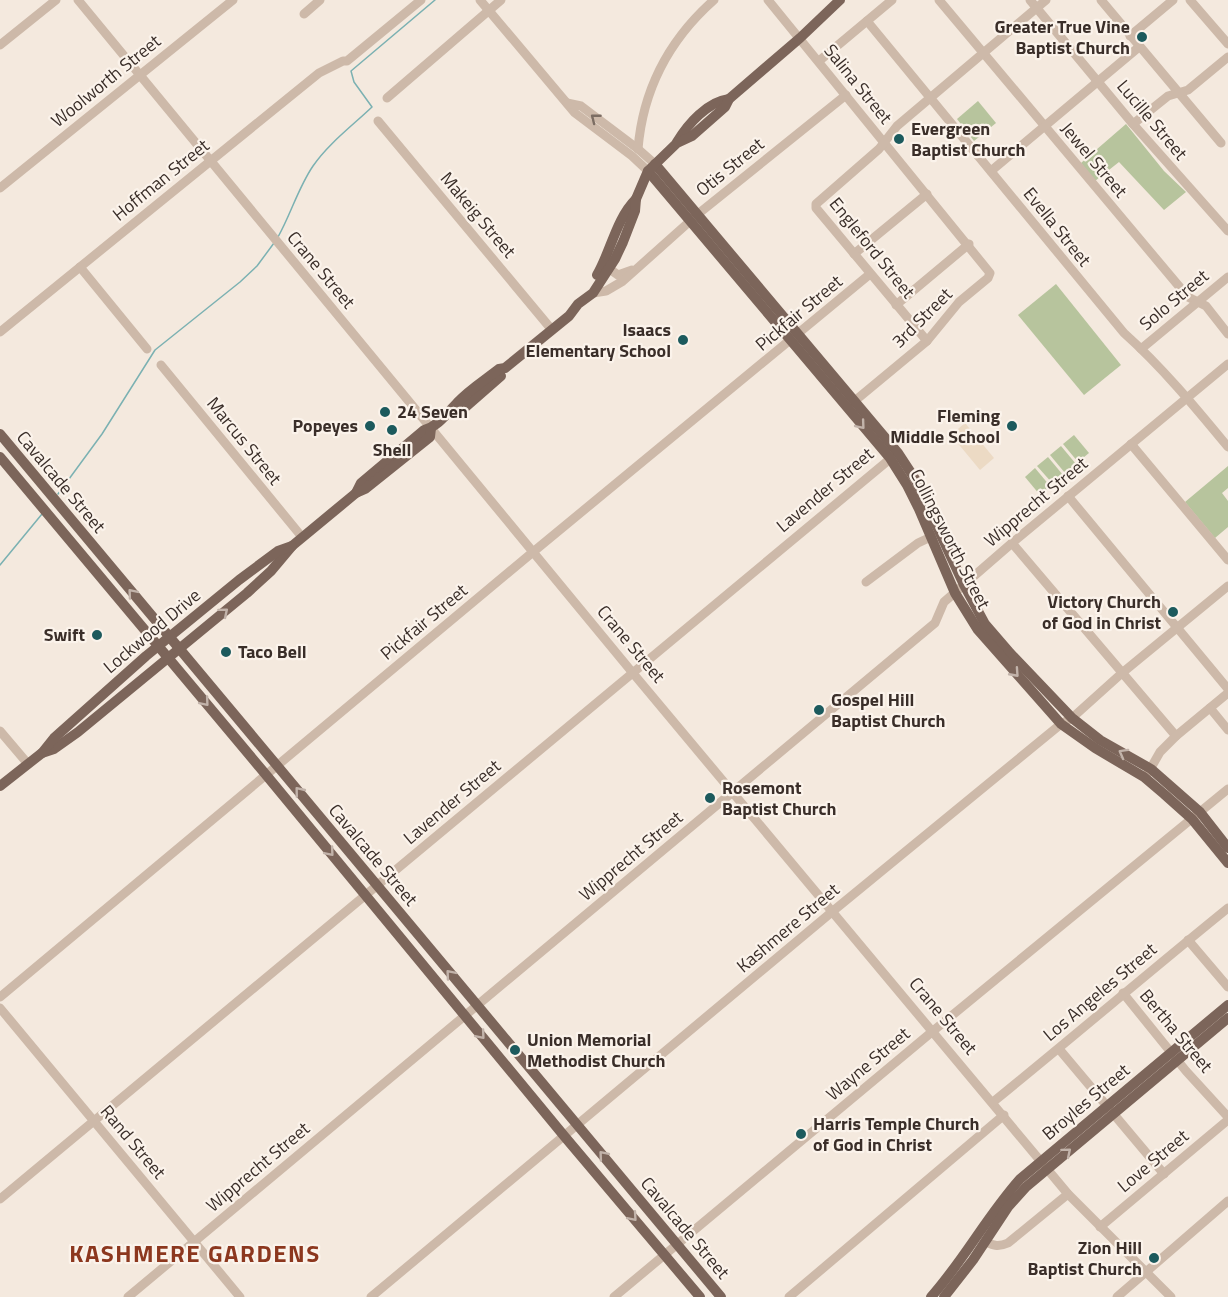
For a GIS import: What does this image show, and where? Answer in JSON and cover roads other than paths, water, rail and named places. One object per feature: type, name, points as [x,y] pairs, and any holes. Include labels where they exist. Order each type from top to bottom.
[{"type":"main road","name":"Lockwood Drive","points":[[582,301],[593,293],[627,208],[636,199],[651,167],[677,142],[692,136],[725,107],[729,99],[801,38],[840,0]]},
{"type":"main road","name":"Collingsworth Street","points":[[651,167],[894,455],[907,485],[985,624],[1072,718],[1147,773],[1228,848]]},
{"type":"main road","name":"Lockwood Drive","points":[[42,753],[54,749],[93,720],[247,593],[271,571],[292,546],[356,493],[361,483],[424,430],[431,428],[451,411],[461,411],[504,374],[505,368],[569,316],[604,269]]},
{"type":"main road","name":"Cavalcade Street","points":[[0,434],[721,1297]]},
{"type":"main road","name":"Cavalcade Street","points":[[0,457],[700,1297]]},
{"type":"main road","points":[[14,473],[24,464]]},
{"type":"main road","name":"Collingsworth Street","points":[[936,535],[955,593],[978,630],[1062,724],[1095,748],[1147,773]]},
{"type":"main road","name":"Lockwood Drive","points":[[0,786],[42,753],[54,738],[157,647],[239,580],[279,551],[292,546]]},
{"type":"main road","points":[[85,559],[96,549]]},
{"type":"main road","points":[[239,580],[247,593]]},
{"type":"main road","points":[[84,711],[93,720]]},
{"type":"main road","name":"Collingsworth Street","points":[[1196,816],[1228,863]]},
{"type":"main road","points":[[316,836],[327,826]]},
{"type":"main road","points":[[416,956],[428,947]]},
{"type":"main road","name":"Broyles Street","points":[[1175,1056],[1228,1005]]},
{"type":"main road","name":"Broyles Street","points":[[935,1297],[1045,1164],[1175,1056],[1228,1018]]},
{"type":"main road","points":[[515,1077],[528,1066]]},
{"type":"main road","points":[[616,1197],[628,1186]]},
{"type":"street","points":[[0,45],[56,0]]},
{"type":"street","name":"Crane Street","points":[[78,0],[632,672],[1068,1194],[1171,1297]]},
{"type":"street","name":"Woolworth Street","points":[[0,188],[233,0]]},
{"type":"street","points":[[304,14],[320,0]]},
{"type":"street","name":"Hoffman Street","points":[[0,332],[319,73],[343,61],[347,62],[421,0]]},
{"type":"street","name":"Collingsworth Street","points":[[480,0],[574,113],[632,156],[651,167]]},
{"type":"street","points":[[387,98],[501,0]]},
{"type":"street","points":[[638,148],[640,124],[646,100],[661,64],[679,37],[714,0]]},
{"type":"street","name":"Salina Street","points":[[768,0],[969,244],[990,273]]},
{"type":"street","points":[[819,61],[891,0]]},
{"type":"street","name":"Jewel Street","points":[[939,0],[1188,297],[1206,306],[1228,334]]},
{"type":"street","points":[[884,142],[897,126],[983,53],[1034,4],[1046,0]]},
{"type":"street","points":[[1101,0],[1221,143]]},
{"type":"street","points":[[1130,36],[1173,0]]},
{"type":"street","points":[[1190,0],[1228,44]]},
{"type":"street","name":"Lucille Street","points":[[1034,4],[1133,124],[1228,231]]},
{"type":"street","name":"Evella Street","points":[[867,21],[1102,308],[1186,397],[1228,447]]},
{"type":"street","points":[[990,171],[1139,47]]},
{"type":"street","points":[[1133,124],[1168,96],[1188,90],[1228,57]]},
{"type":"street","name":"Otis Street","points":[[593,293],[606,291],[623,281],[694,218],[846,95]]},
{"type":"street","name":"Collingsworth Street","points":[[567,103],[581,106],[638,148],[651,167]]},
{"type":"street","name":"Makeig Street","points":[[378,121],[552,330]]},
{"type":"street","points":[[625,139],[640,124]]},
{"type":"street","name":"Engleford Street","points":[[884,142],[879,149],[816,204],[816,208],[927,341]]},
{"type":"street","points":[[854,254],[927,194]]},
{"type":"street","points":[[896,305],[969,244]]},
{"type":"street","points":[[80,267],[147,349]]},
{"type":"street","points":[[604,269],[618,275],[636,268]]},
{"type":"street","points":[[604,269],[616,280],[623,281]]},
{"type":"street","name":"3rd Street","points":[[850,404],[927,341],[944,318],[988,278],[990,273]]},
{"type":"street","name":"Pickfair Street","points":[[0,997],[870,274]]},
{"type":"street","name":"Solo Street","points":[[1141,349],[1228,277]]},
{"type":"street","name":"Wipprecht Street","points":[[128,1297],[935,623],[944,602],[1228,364]]},
{"type":"street","name":"Marcus Street","points":[[161,365],[302,537]]},
{"type":"street","points":[[1131,444],[1228,560]]},
{"type":"street","name":"Lavender Street","points":[[0,1199],[894,455]]},
{"type":"street","points":[[1068,496],[1228,691],[1160,752],[1147,773]]},
{"type":"street","points":[[866,582],[918,543],[936,535]]},
{"type":"street","points":[[1012,543],[1176,736]]},
{"type":"street","name":"Kashmere Street","points":[[371,1297],[833,911],[1072,718],[1122,673],[1228,586]]},
{"type":"street","points":[[1210,708],[1228,730]]},
{"type":"street","points":[[0,731],[28,764]]},
{"type":"street","name":"Wayne Street","points":[[614,1297],[1228,789]]},
{"type":"street","name":"Los Angeles Street","points":[[993,1102],[1228,908]]},
{"type":"street","points":[[1188,940],[1228,987]]},
{"type":"street","name":"Bertha Street","points":[[1123,993],[1228,1119]]},
{"type":"street","name":"Rand Street","points":[[0,1008],[240,1297]]},
{"type":"street","points":[[1059,1049],[1164,1174]]},
{"type":"street","points":[[789,1297],[1004,1115]]},
{"type":"street","name":"Love Street","points":[[1100,1227],[1228,1119]]},
{"type":"street","points":[[982,1239],[994,1246],[1008,1243],[1068,1194]]},
{"type":"street","points":[[1117,1297],[1228,1201]]},
{"type":"waterway","points":[[278,237],[313,166],[333,143],[372,107],[354,82],[351,71],[435,0]]},
{"type":"waterway","points":[[58,494],[102,434],[155,350],[240,282],[257,266],[274,243]]},
{"type":"waterway","points":[[0,565],[42,514]]},
{"type":"place","name":"Greater True Vine Baptist Church","points":[[1142,37]]},
{"type":"place","name":"Evergreen Baptist Church","points":[[899,139]]},
{"type":"place","name":"Isaacs Elementary School","points":[[683,340]]},
{"type":"place","name":"24 Seven","points":[[385,412]]},
{"type":"place","name":"Popeyes","points":[[370,426]]},
{"type":"place","name":"Fleming Middle School","points":[[1012,426]]},
{"type":"place","name":"Shell","points":[[392,430]]},
{"type":"place","name":"Victory Church of God in Christ","points":[[1173,612]]},
{"type":"place","name":"Swift","points":[[97,635]]},
{"type":"place","name":"Taco Bell","points":[[226,652]]},
{"type":"place","name":"Gospel Hill Baptist Church","points":[[819,710]]},
{"type":"place","name":"Rosemont Baptist Church","points":[[710,798]]},
{"type":"place","name":"Union Memorial Methodist Church","points":[[515,1050]]},
{"type":"place","name":"Harris Temple Church of God in Christ","points":[[801,1134]]},
{"type":"place","name":"Zion Hill Baptist Church","points":[[1154,1258]]},
{"type":"district","name":"KASHMERE GARDENS","points":[[195,1254]]}]
